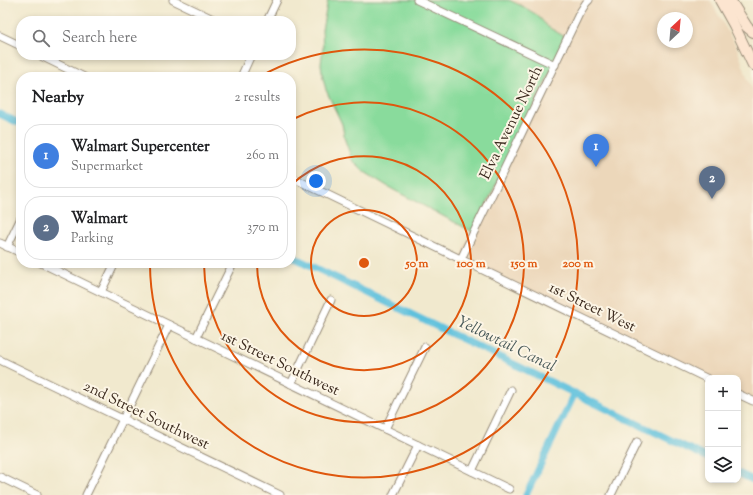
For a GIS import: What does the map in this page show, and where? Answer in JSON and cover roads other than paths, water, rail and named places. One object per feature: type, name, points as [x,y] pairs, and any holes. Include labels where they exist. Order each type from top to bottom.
[{"type":"main road","points":[[720,0],[753,65]]},
{"type":"main road","points":[[730,0],[747,27],[753,32]]},
{"type":"main road","points":[[738,0],[753,32]]},
{"type":"street","points":[[173,0],[207,16]]},
{"type":"street","points":[[269,16],[277,0]]},
{"type":"street","points":[[417,0],[555,65]]},
{"type":"street","name":"Elva Avenue North","points":[[461,259],[579,14],[589,0]]},
{"type":"street","points":[[0,36],[16,44]]},
{"type":"street","points":[[49,60],[74,72]]},
{"type":"street","points":[[243,72],[249,60]]},
{"type":"street","name":"1st Street West","points":[[296,179],[705,378]]},
{"type":"street","points":[[16,226],[4,245],[16,251]]},
{"type":"street","name":"1st Street Southwest","points":[[52,268],[509,489]]},
{"type":"street","points":[[102,292],[114,268]]},
{"type":"street","points":[[196,338],[231,268]]},
{"type":"street","points":[[291,384],[331,300]]},
{"type":"street","points":[[86,495],[169,325]]},
{"type":"street","points":[[385,429],[425,347]]},
{"type":"street","name":"2nd Street Southwest","points":[[0,360],[280,495]]},
{"type":"street","points":[[472,471],[510,390]]},
{"type":"street","points":[[741,395],[753,401]]},
{"type":"street","points":[[611,495],[637,442]]},
{"type":"street","points":[[393,495],[418,445]]},
{"type":"street","points":[[0,477],[37,495]]},
{"type":"waterway","name":"Yellowtail Canal","points":[[0,114],[16,122]]},
{"type":"waterway","name":"Yellowtail Canal","points":[[296,258],[705,457]]},
{"type":"waterway","points":[[526,495],[575,393]]},
{"type":"waterway","name":"Yellowtail Canal","points":[[741,474],[753,480]]},
{"type":"place","name":"Walmart Supercenter","points":[[596,167]]},
{"type":"place","name":"Walmart","points":[[712,199]]}]
